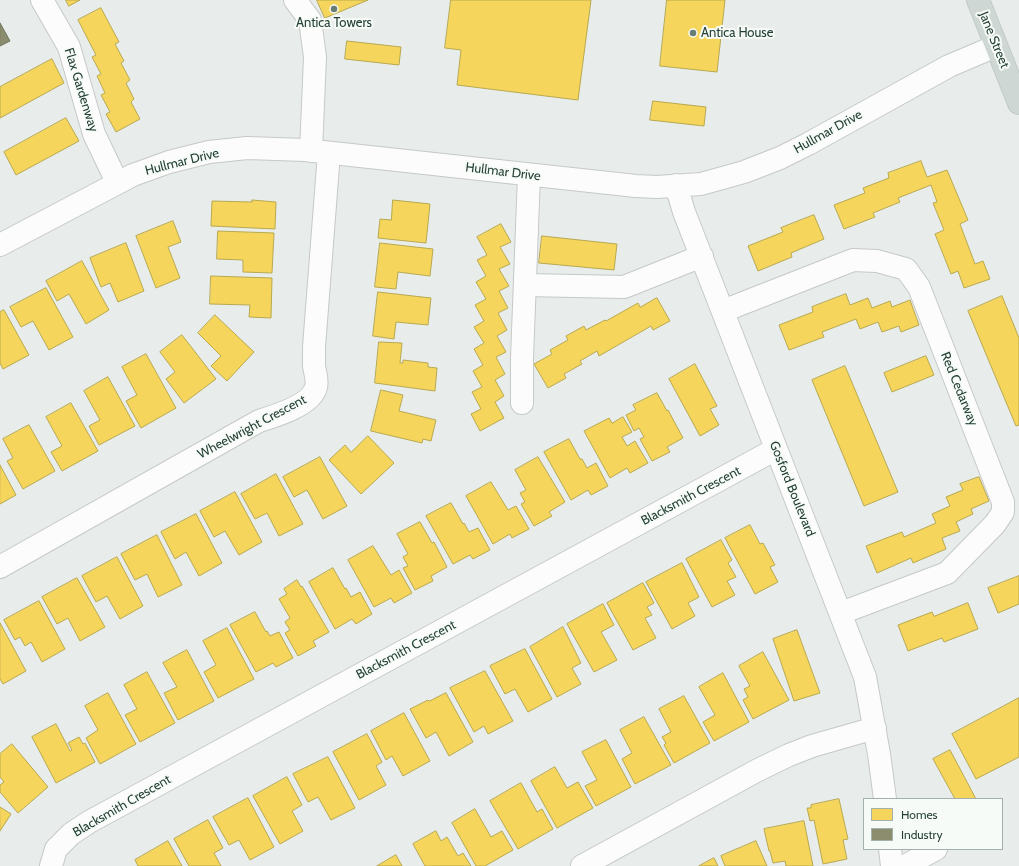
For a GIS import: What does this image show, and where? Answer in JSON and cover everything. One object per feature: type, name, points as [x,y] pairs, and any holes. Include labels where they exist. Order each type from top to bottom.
[{"type":"main road","name":"Jane Street","points":[[978,0],[1019,103]]},
{"type":"street","name":"Flax Gardenway","points":[[42,0],[69,46],[94,134],[117,182]]},
{"type":"street","name":"Wheelwright Crescent","points":[[0,567],[259,420],[282,413],[309,399],[316,389],[317,379],[314,365],[314,347],[320,152],[315,57],[310,20],[295,0]]},
{"type":"street","name":"Hullmar Drive","points":[[0,245],[117,182],[133,175],[169,162],[209,152],[246,148],[320,152],[636,186],[657,187],[701,184],[744,172],[780,158],[949,66],[996,46]]},
{"type":"street","points":[[522,403],[522,358],[529,175]]},
{"type":"street","name":"Gosford Boulevard","points":[[676,185],[684,212],[865,677],[875,728],[885,798]]},
{"type":"street","points":[[525,285],[624,287],[702,256]]},
{"type":"street","name":"Red Cedarway","points":[[723,311],[853,260],[877,261],[906,268],[919,287],[972,420],[1002,502],[1003,512],[995,524],[947,572],[841,613]]},
{"type":"street","name":"Blacksmith Crescent","points":[[51,866],[56,849],[71,834],[89,822],[776,449]]},
{"type":"street","points":[[582,866],[758,770],[789,755],[812,746],[875,728]]},
{"type":"street","points":[[890,850],[892,866]]},
{"type":"street","points":[[905,866],[934,850]]},
{"type":"building: Homes","points":[[66,0],[80,0],[69,6]]},
{"type":"building: Homes","name":"Antica Towers","points":[[317,0],[368,0],[325,18]]},
{"type":"building: Homes","points":[[451,0],[591,0],[578,100],[457,85],[461,50],[445,48]]},
{"type":"building: Homes","name":"Antica House","points":[[667,0],[725,0],[717,72],[660,66]]},
{"type":"building: Homes","points":[[101,8],[119,42],[115,44],[124,61],[121,63],[130,80],[126,83],[134,99],[131,102],[140,119],[116,132],[106,114],[110,112],[101,95],[105,93],[97,76],[101,74],[92,57],[96,55],[78,20]]},
{"type":"building: Homes","points":[[347,41],[401,47],[399,65],[345,59]]},
{"type":"building: Homes","points":[[52,59],[64,83],[0,118],[0,87]]},
{"type":"building: Homes","points":[[653,101],[706,107],[704,126],[650,120]]},
{"type":"building: Homes","points":[[66,118],[79,141],[16,175],[4,152]]},
{"type":"building: Homes","points":[[921,161],[927,177],[947,170],[968,220],[960,224],[975,264],[983,261],[990,279],[964,288],[958,271],[951,274],[935,234],[944,230],[933,203],[937,202],[931,185],[898,198],[900,202],[873,213],[875,217],[844,229],[834,205],[865,193],[863,188],[889,178],[888,173]]},
{"type":"building: Homes","points":[[252,200],[276,202],[275,229],[211,226],[212,201],[252,202]]},
{"type":"building: Homes","points":[[393,200],[430,204],[426,243],[378,238],[380,219],[391,220]]},
{"type":"building: Homes","points":[[814,215],[824,239],[791,253],[792,257],[758,271],[748,246],[783,232],[781,228]]},
{"type":"building: Homes","points":[[173,221],[181,242],[168,247],[180,278],[156,288],[136,236]]},
{"type":"building: Homes","points":[[501,224],[511,242],[500,247],[510,264],[499,269],[509,286],[499,291],[508,308],[498,313],[507,330],[497,336],[506,352],[496,357],[505,374],[495,380],[504,396],[495,402],[504,418],[480,431],[471,414],[481,409],[472,392],[482,387],[473,371],[483,365],[474,349],[484,343],[474,327],[484,321],[475,305],[486,299],[476,282],[486,276],[477,260],[487,255],[477,237]]},
{"type":"building: Homes","points":[[218,231],[274,233],[272,273],[243,272],[243,260],[217,259]]},
{"type":"building: Homes","points":[[542,236],[617,244],[614,270],[539,263]]},
{"type":"building: Homes","points":[[126,243],[144,291],[118,302],[110,283],[101,287],[90,258]]},
{"type":"building: Homes","points":[[380,243],[433,249],[430,276],[398,272],[396,289],[375,287]]},
{"type":"building: Homes","points":[[82,261],[109,310],[86,324],[69,294],[57,301],[46,281]]},
{"type":"building: Homes","points":[[211,276],[272,278],[271,318],[249,317],[250,305],[210,304]]},
{"type":"building: Homes","points":[[46,288],[73,337],[49,350],[33,321],[21,327],[10,307]]},
{"type":"building: Homes","points":[[378,292],[431,298],[428,325],[396,322],[394,339],[373,336]]},
{"type":"building: Homes","points":[[846,294],[850,305],[868,298],[872,308],[890,301],[892,307],[910,300],[919,325],[901,332],[899,326],[882,332],[878,322],[860,329],[856,319],[822,332],[824,337],[789,350],[779,325],[813,312],[812,307]]},
{"type":"building: Homes","points":[[1002,296],[1019,338],[1019,425],[1016,426],[968,311]]},
{"type":"building: Homes","points":[[657,298],[670,321],[653,330],[651,326],[599,356],[597,351],[580,361],[582,364],[564,374],[566,378],[548,388],[534,364],[552,354],[550,350],[568,340],[566,336],[584,326],[586,330],[605,320],[606,321],[638,303],[640,307]]},
{"type":"building: Homes","points":[[4,310],[29,355],[3,369],[0,363],[0,312]]},
{"type":"building: Homes","points":[[215,315],[254,352],[227,381],[211,366],[221,356],[198,333]]},
{"type":"building: Homes","points":[[182,335],[216,379],[184,403],[166,379],[175,372],[160,352]]},
{"type":"building: Homes","points":[[379,342],[402,343],[400,363],[403,363],[403,360],[428,363],[428,367],[437,368],[435,391],[375,383]]},
{"type":"building: Homes","points":[[146,354],[176,408],[141,428],[126,401],[137,395],[122,367]]},
{"type":"building: Homes","points":[[926,356],[934,375],[892,392],[884,373]]},
{"type":"building: Homes","points":[[695,364],[717,406],[710,409],[719,425],[700,436],[669,379]]},
{"type":"building: Homes","points":[[845,366],[898,492],[864,506],[812,380]]},
{"type":"building: Homes","points":[[108,377],[135,426],[99,445],[89,426],[100,420],[84,391]]},
{"type":"building: Homes","points":[[381,390],[403,395],[399,411],[436,420],[431,441],[423,439],[422,443],[371,431]]},
{"type":"building: Homes","points":[[657,393],[683,438],[667,447],[670,452],[652,461],[640,439],[644,437],[639,428],[634,431],[626,415],[636,410],[633,405]]},
{"type":"building: Homes","points":[[71,403],[98,451],[62,471],[51,452],[62,446],[46,417]]},
{"type":"building: Homes","points":[[623,417],[632,432],[622,437],[627,446],[635,441],[648,463],[630,473],[627,468],[610,478],[584,431],[609,418],[612,423]]},
{"type":"building: Homes","points":[[29,425],[55,471],[23,489],[7,461],[13,458],[3,439]]},
{"type":"building: Homes","points":[[368,436],[394,463],[361,494],[329,460],[345,445],[351,452]]},
{"type":"building: Homes","points":[[569,439],[580,459],[582,459],[587,468],[596,463],[608,486],[591,495],[588,490],[571,500],[544,452]]},
{"type":"building: Homes","points":[[320,457],[347,506],[323,519],[307,490],[294,497],[283,477]]},
{"type":"building: Homes","points":[[538,457],[565,502],[549,512],[552,516],[534,526],[521,504],[525,502],[520,493],[526,490],[515,470]]},
{"type":"building: Homes","points":[[0,465],[16,495],[0,504]]},
{"type":"building: Homes","points":[[276,474],[303,524],[279,536],[267,513],[255,519],[241,494]]},
{"type":"building: Homes","points":[[979,477],[989,501],[971,509],[973,514],[956,522],[960,531],[942,538],[946,549],[913,563],[911,558],[877,573],[866,546],[902,532],[904,537],[936,523],[932,514],[950,506],[946,497],[963,490],[960,484]]},
{"type":"building: Homes","points":[[491,482],[508,510],[516,506],[529,529],[512,538],[510,534],[493,544],[466,496]]},
{"type":"building: Homes","points":[[235,492],[262,542],[239,555],[225,531],[214,537],[200,511]]},
{"type":"building: Homes","points":[[451,503],[469,532],[478,528],[490,550],[473,559],[470,555],[453,564],[426,516]]},
{"type":"building: Homes","points":[[196,514],[222,563],[199,576],[186,552],[175,559],[161,532]]},
{"type":"building: Homes","points":[[420,522],[432,543],[434,542],[447,567],[431,576],[433,581],[415,590],[403,568],[408,566],[403,557],[408,554],[397,534]]},
{"type":"building: Homes","points":[[750,525],[760,544],[763,543],[775,565],[770,567],[778,582],[755,594],[725,538]]},
{"type":"building: Homes","points":[[157,535],[182,585],[158,597],[147,574],[135,580],[121,554]]},
{"type":"building: Homes","points":[[721,540],[732,560],[728,563],[736,577],[727,581],[735,595],[712,607],[686,559]]},
{"type":"building: Homes","points":[[373,546],[391,575],[399,570],[412,593],[394,603],[391,598],[374,607],[348,560]]},
{"type":"building: Homes","points":[[117,557],[143,606],[120,619],[107,596],[96,602],[82,576]]},
{"type":"building: Homes","points":[[682,563],[699,597],[688,603],[695,616],[672,629],[646,582]]},
{"type":"building: Homes","points":[[333,568],[351,597],[360,592],[372,614],[356,624],[352,619],[335,629],[309,582]]},
{"type":"building: Homes","points":[[1019,576],[1019,604],[998,613],[988,588]]},
{"type":"building: Homes","points":[[77,578],[105,627],[80,641],[68,618],[57,624],[42,597]]},
{"type":"building: Homes","points":[[297,580],[329,632],[313,641],[316,646],[298,656],[285,633],[290,630],[285,622],[290,618],[279,599],[287,594],[284,589]]},
{"type":"building: Homes","points":[[643,583],[654,603],[647,607],[652,615],[645,618],[656,638],[633,650],[607,603]]},
{"type":"building: Homes","points":[[39,601],[65,649],[42,662],[31,642],[25,646],[20,637],[15,640],[4,620]]},
{"type":"building: Homes","points":[[968,603],[978,629],[944,642],[942,638],[908,651],[898,625],[932,612],[934,616]]},
{"type":"building: Homes","points":[[603,604],[614,625],[601,632],[617,660],[594,672],[567,624]]},
{"type":"building: Homes","points":[[255,612],[266,632],[267,631],[270,636],[279,632],[293,658],[276,667],[273,663],[256,672],[230,625]]},
{"type":"building: Homes","points":[[0,623],[26,671],[3,684],[0,679]]},
{"type":"building: Homes","points":[[563,627],[581,663],[572,668],[581,684],[557,697],[530,647]]},
{"type":"building: Homes","points":[[227,628],[254,679],[218,698],[204,672],[216,665],[203,641]]},
{"type":"building: Homes","points":[[797,630],[820,693],[794,701],[773,639]]},
{"type":"building: Homes","points":[[525,649],[552,699],[528,712],[515,689],[505,694],[490,666]]},
{"type":"building: Homes","points":[[187,650],[214,701],[178,720],[164,693],[177,687],[163,663]]},
{"type":"building: Homes","points":[[763,652],[789,700],[753,719],[743,700],[748,697],[744,689],[750,686],[739,666]]},
{"type":"building: Homes","points":[[485,671],[513,721],[488,734],[484,726],[474,732],[450,688]]},
{"type":"building: Homes","points":[[147,672],[175,723],[140,742],[125,715],[137,709],[124,685]]},
{"type":"building: Homes","points":[[723,673],[749,722],[714,741],[703,722],[715,715],[699,687]]},
{"type":"building: Homes","points":[[108,693],[136,744],[100,764],[86,738],[98,730],[85,706]]},
{"type":"building: Homes","points":[[446,693],[473,742],[449,756],[436,732],[426,738],[410,709]]},
{"type":"building: Homes","points":[[684,696],[710,743],[674,763],[664,745],[666,743],[662,737],[671,732],[659,709]]},
{"type":"building: Homes","points":[[1019,698],[1019,757],[976,779],[952,734]]},
{"type":"building: Homes","points":[[404,713],[430,761],[403,776],[392,756],[386,760],[371,731]]},
{"type":"building: Homes","points":[[644,717],[671,765],[635,784],[622,759],[632,753],[620,730]]},
{"type":"building: Homes","points":[[56,724],[70,751],[72,750],[68,743],[79,737],[83,744],[85,743],[95,762],[56,783],[32,737]]},
{"type":"building: Homes","points":[[367,734],[382,762],[376,766],[386,785],[359,800],[333,752]]},
{"type":"building: Homes","points":[[606,740],[631,787],[596,806],[585,786],[597,780],[582,752]]},
{"type":"building: Homes","points":[[12,744],[48,787],[18,813],[0,792],[0,785],[4,782],[0,777],[0,754]]},
{"type":"building: Homes","points":[[950,750],[975,798],[954,798],[933,759]]},
{"type":"building: Homes","points":[[328,757],[355,808],[331,820],[318,797],[308,802],[293,774]]},
{"type":"building: Homes","points":[[555,767],[567,788],[578,782],[593,808],[557,828],[531,781]]},
{"type":"building: Homes","points":[[287,777],[302,805],[292,811],[303,831],[280,844],[253,796]]},
{"type":"building: Homes","points":[[521,783],[537,812],[542,809],[553,829],[518,849],[490,801]]},
{"type":"building: Homes","points":[[248,798],[274,847],[250,860],[239,840],[229,845],[213,817]]},
{"type":"building: Homes","points":[[839,799],[848,839],[843,840],[847,859],[823,864],[814,820],[810,821],[807,808],[811,808],[811,805]]},
{"type":"building: Homes","points":[[0,807],[11,814],[0,831]]},
{"type":"building: Homes","points":[[475,809],[491,837],[502,831],[513,850],[485,866],[476,866],[452,823]]},
{"type":"building: Homes","points":[[208,820],[223,848],[214,853],[221,866],[189,866],[174,839]]},
{"type":"building: Homes","points":[[804,821],[813,866],[786,866],[785,861],[773,863],[764,829]]},
{"type":"building: Homes","points":[[436,831],[441,841],[447,837],[458,856],[463,853],[471,866],[425,866],[413,844]]},
{"type":"building: Homes","points":[[168,841],[182,866],[138,866],[135,860]]},
{"type":"building: Homes","points":[[756,841],[767,866],[725,866],[721,856]]},
{"type":"building: Homes","points":[[396,855],[402,866],[377,866]]},
{"type":"building: Homes","points":[[714,858],[718,866],[699,866]]},
{"type":"building: Industry","points":[[0,23],[10,41],[0,46]]},
{"type":"place","name":"Antica Towers","points":[[334,9]]},
{"type":"place","name":"Antica House","points":[[693,33]]}]
